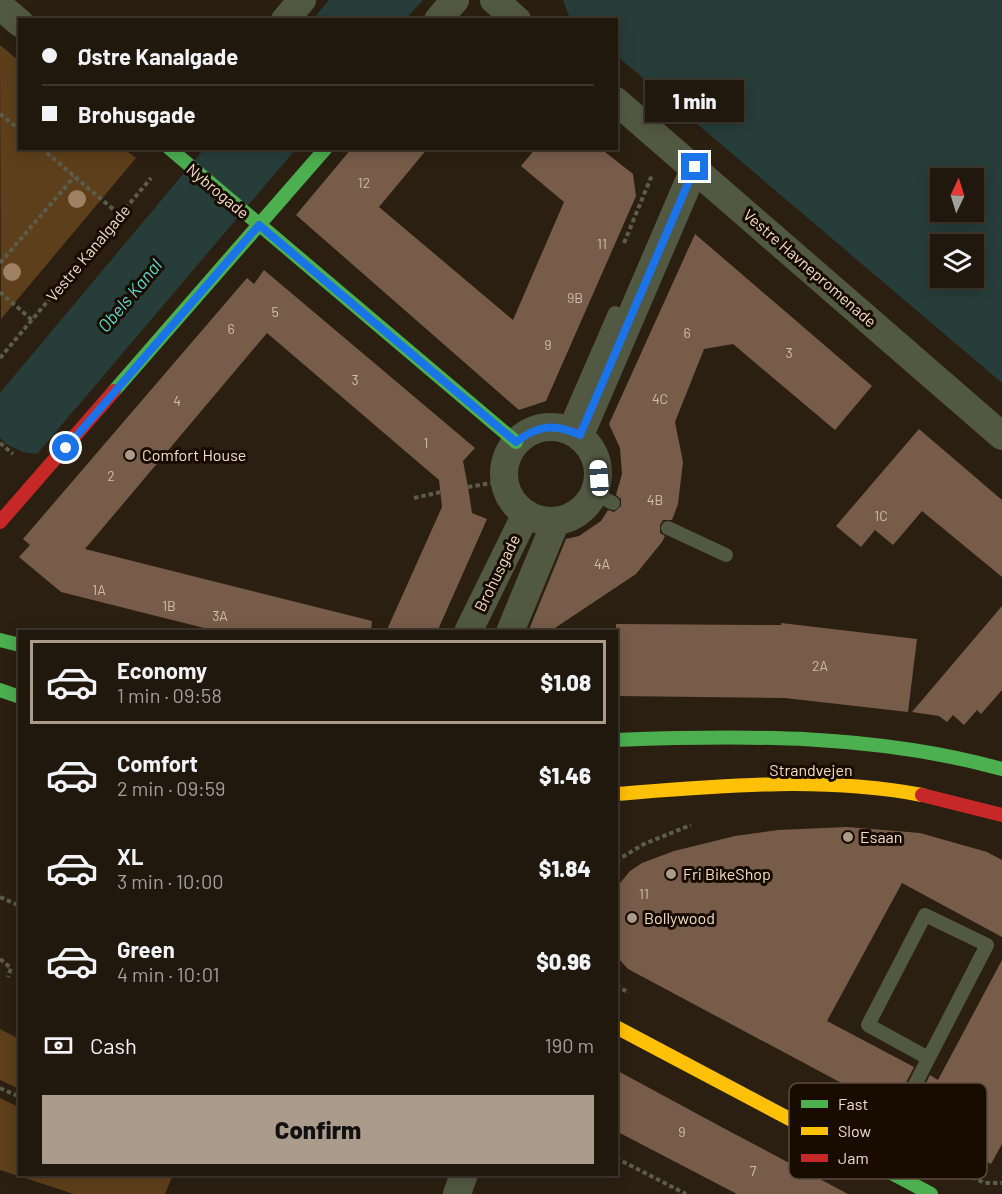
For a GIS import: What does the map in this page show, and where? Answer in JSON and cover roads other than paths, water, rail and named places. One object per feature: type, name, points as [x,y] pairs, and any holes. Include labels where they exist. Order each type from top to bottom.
[{"type":"street","points":[[287,18],[302,0]]},
{"type":"street","points":[[440,18],[455,0]]},
{"type":"street","points":[[494,0],[516,18]]},
{"type":"street","points":[[0,6],[18,21]]},
{"type":"street","name":"Vestre Havnepromenade","points":[[618,103],[695,167],[1002,436]]},
{"type":"street","name":"Nybrogade","points":[[173,150],[516,442]]},
{"type":"street","points":[[0,522],[256,222],[324,150]]},
{"type":"street","points":[[572,432],[695,167]]},
{"type":"street","points":[[549,426],[572,432],[591,447],[598,462],[604,498],[585,507],[572,517],[556,521],[540,520],[526,514],[514,504],[504,481],[504,464],[516,442],[531,430],[549,426]]},
{"type":"street","name":"Brohusgade","points":[[469,630],[526,514]]},
{"type":"street","name":"Brohusgade","points":[[511,630],[556,521]]},
{"type":"street","points":[[0,640],[18,644]]},
{"type":"street","points":[[0,690],[18,696]]},
{"type":"street","name":"Strandvejen","points":[[618,740],[744,735],[828,740],[935,752],[1002,769]]},
{"type":"street","name":"Strandvejen","points":[[618,794],[816,785],[867,787],[914,793],[1002,815]]},
{"type":"street","points":[[618,804],[634,792]]},
{"type":"street","points":[[618,1022],[633,1037]]},
{"type":"street","points":[[618,1028],[789,1119]]},
{"type":"street","points":[[618,1033],[633,1037]]},
{"type":"street","points":[[457,1194],[463,1176]]},
{"type":"street","points":[[902,1179],[931,1194]]},
{"type":"lane","points":[[572,432],[615,313]]},
{"type":"lane","points":[[668,528],[726,555]]},
{"type":"lane","points":[[915,1083],[987,945],[925,915],[868,1025],[928,1058]]},
{"type":"water","points":[[329,0],[423,0],[407,18],[314,18]]},
{"type":"water","points":[[563,0],[1002,0],[1002,383],[618,57],[618,18],[572,18]]},
{"type":"water","name":"Obels Kanal","points":[[203,150],[295,150],[37,454],[23,452],[6,444],[0,438],[0,393]]},
{"type":"place","name":"Comfort House","points":[[130,455]]},
{"type":"place","name":"Esaan","points":[[848,837]]},
{"type":"place","name":"Fri BikeShop","points":[[671,874]]},
{"type":"place","name":"Bollywood","points":[[632,918]]}]
